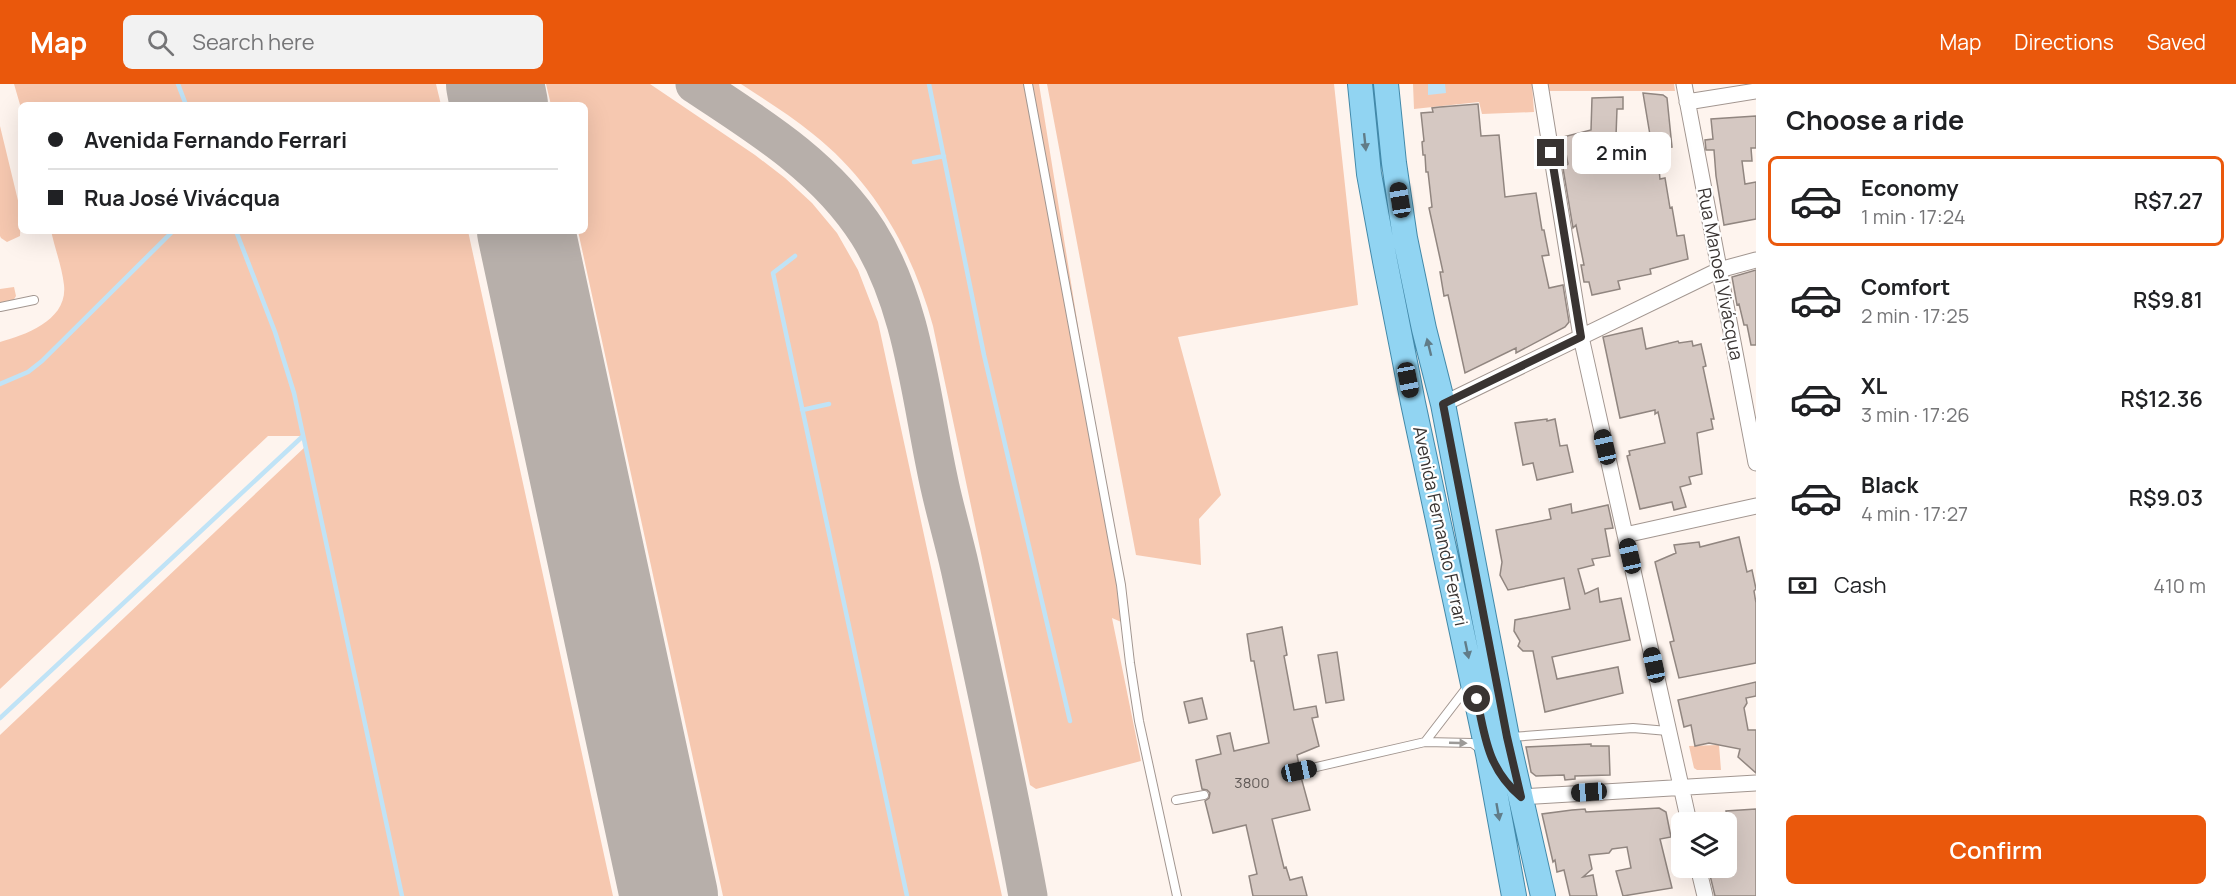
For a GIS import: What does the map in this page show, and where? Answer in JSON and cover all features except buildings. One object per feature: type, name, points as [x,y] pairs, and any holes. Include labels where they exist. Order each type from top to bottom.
[{"type":"main road","name":"Avenida Fernando Ferrari","points":[[1360,84],[1369,174],[1398,333],[1473,680],[1514,896]]},
{"type":"main road","name":"Avenida Fernando Ferrari","points":[[1386,84],[1405,238],[1443,404],[1507,737],[1543,896]]},
{"type":"main road","points":[[1422,444],[1443,404]]},
{"type":"main road","points":[[1488,754],[1510,788],[1521,797]]},
{"type":"street","points":[[1540,84],[1581,337],[1687,812]]},
{"type":"street","name":"Rua Manoel Vivácqua","points":[[1684,84],[1756,463]]},
{"type":"street","points":[[1687,102],[1756,91]]},
{"type":"street","points":[[1443,404],[1719,270],[1756,260]]},
{"type":"street","points":[[1625,535],[1756,506]]},
{"type":"street","points":[[1521,797],[1756,783]]},
{"type":"street","points":[[1701,878],[1705,896]]},
{"type":"lane","points":[[1028,84],[1121,585],[1139,720],[1177,896]]},
{"type":"lane","points":[[0,308],[34,300]]},
{"type":"lane","points":[[1425,742],[1473,680]]},
{"type":"lane","points":[[1507,737],[1633,728],[1668,731]]},
{"type":"lane","points":[[1299,771],[1425,742],[1472,743],[1488,754]]},
{"type":"lane","points":[[1176,800],[1204,795]]},
{"type":"shaded area","points":[[14,84],[436,84],[440,102],[19,102]]},
{"type":"shaded area","points":[[546,84],[650,84],[785,178],[812,203],[837,233],[858,270],[878,322],[1002,896],[723,896],[579,234],[588,234],[588,102],[550,102]]},
{"type":"shaded area","points":[[741,84],[1039,84],[1126,624],[1112,618],[1141,761],[1036,789],[1030,785],[933,326],[925,298],[902,245],[888,220],[873,196],[855,174],[805,127]]},
{"type":"shaded area","points":[[1047,84],[1334,84],[1358,305],[1178,337],[1221,495],[1199,519],[1201,565],[1136,555]]},
{"type":"shaded area","points":[[1413,84],[1532,84],[1534,112],[1482,114],[1479,102],[1414,109]]},
{"type":"shaded area","points":[[1546,84],[1674,84],[1675,91],[1546,91]]},
{"type":"shaded area","points":[[0,126],[18,201],[18,234],[20,234],[7,242],[0,236]]},
{"type":"shaded area","points":[[52,234],[469,234],[613,896],[0,896],[0,735],[306,446],[303,436],[268,436],[0,689],[0,342],[33,330],[52,317],[63,297],[62,272]]},
{"type":"shaded area","points":[[14,287],[16,296],[13,301],[0,306],[0,289]]},
{"type":"shaded area","points":[[1719,745],[1721,770],[1694,768],[1689,746]]},
{"type":"water","points":[[1428,84],[1445,84],[1446,93],[1428,95]]},
{"type":"waterway","points":[[178,84],[185,102]]},
{"type":"waterway","points":[[929,84],[984,355],[1070,721]]},
{"type":"waterway","points":[[914,162],[944,156]]},
{"type":"waterway","points":[[0,384],[28,372],[42,361],[170,234]]},
{"type":"waterway","points":[[237,234],[275,332],[294,393],[402,896]]},
{"type":"waterway","points":[[795,256],[773,273],[907,896]]},
{"type":"waterway","points":[[802,410],[829,404]]},
{"type":"waterway","points":[[0,718],[303,436]]},
{"type":"taxiway","points":[[695,84],[767,132],[812,168],[851,209],[884,262],[906,324],[914,357],[940,487],[996,732],[1028,896]]},
{"type":"runway","points":[[495,84],[498,102]]},
{"type":"runway","points":[[527,234],[669,896]]},
{"type":"route","points":[[1477,699],[1488,754],[1510,788],[1521,797],[1507,737],[1443,404],[1581,337],[1551,153]]}]
